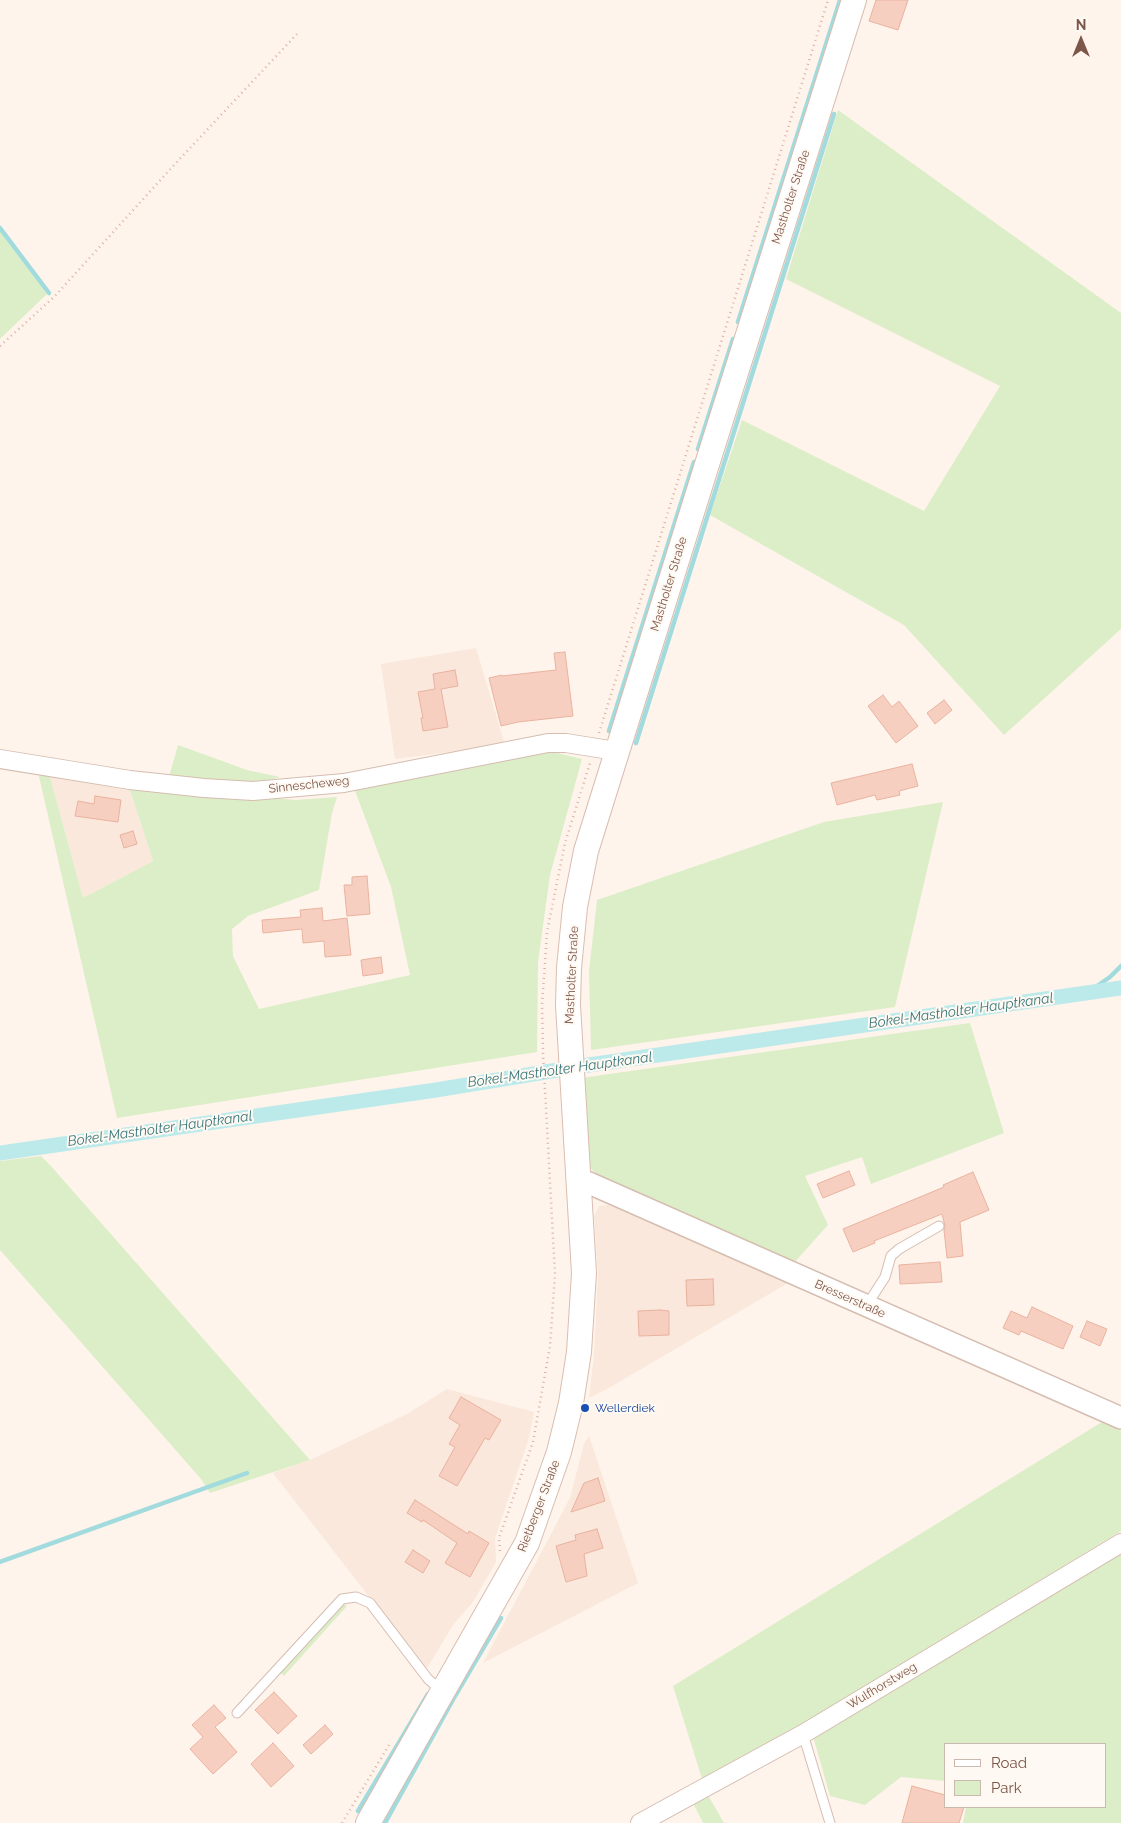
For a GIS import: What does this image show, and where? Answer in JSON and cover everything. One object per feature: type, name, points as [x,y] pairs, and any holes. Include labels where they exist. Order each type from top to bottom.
[{"type":"main road","name":"Mastholter Straße","points":[[578,1182],[568,1005],[569,968],[575,907],[586,851],[854,0]]},
{"type":"main road","name":"Rietberger Straße","points":[[368,1823],[527,1543],[559,1452],[571,1404],[579,1352],[584,1274],[578,1182]]},
{"type":"street","name":"Sinnescheweg","points":[[0,759],[130,780],[253,791],[344,783],[548,742],[616,751]]},
{"type":"street","name":"Bresserstraße","points":[[578,1182],[588,1183],[1121,1418]]},
{"type":"street","name":"Wulfhorstweg","points":[[640,1823],[803,1734],[1121,1543]]},
{"type":"lane","points":[[866,1306],[885,1277],[891,1256],[899,1249],[939,1226]]},
{"type":"lane","points":[[236,1714],[342,1599],[356,1597],[370,1603],[428,1679],[443,1692]]},
{"type":"lane","points":[[803,1734],[830,1823]]},
{"type":"path","points":[[0,346],[54,297],[298,33]]},
{"type":"path","points":[[500,1555],[500,1538],[533,1442],[550,1346],[555,1274],[543,1053]]},
{"type":"path","points":[[342,1823],[393,1737]]},
{"type":"shaded area","points":[[476,648],[505,745],[395,759],[381,664]]},
{"type":"shaded area","points":[[49,773],[128,784],[153,861],[83,898]]},
{"type":"shaded area","points":[[609,1205],[788,1283],[589,1398],[594,1355],[598,1274],[594,1216],[599,1206]]},
{"type":"shaded area","points":[[447,1389],[534,1412],[528,1441],[495,1538],[496,1562],[473,1602],[453,1625],[426,1670],[273,1473],[310,1460],[407,1414]]},
{"type":"shaded area","points":[[589,1436],[638,1583],[483,1663],[570,1498],[584,1444]]},
{"type":"green space","points":[[838,110],[1121,313],[1121,629],[1004,735],[904,625],[710,515],[742,420],[924,511],[1000,386],[786,279]]},
{"type":"green space","points":[[0,231],[47,294],[0,339]]},
{"type":"green space","points":[[178,745],[247,770],[280,777],[253,784],[169,777]]},
{"type":"green space","points":[[549,751],[582,759],[550,875],[538,962],[537,1052],[117,1118],[38,772],[49,773],[83,898],[153,861],[128,784],[295,800],[337,797],[332,813],[319,890],[248,916],[232,929],[233,956],[259,1009],[410,975],[391,887],[354,788]]},
{"type":"green space","points":[[943,802],[895,1007],[591,1050],[589,971],[597,900],[824,822]]},
{"type":"green space","points":[[970,1023],[1004,1133],[871,1184],[862,1157],[805,1176],[828,1225],[792,1265],[608,1183],[590,1168],[583,1152],[581,1078]]},
{"type":"green space","points":[[41,1156],[310,1460],[210,1493],[201,1479],[0,1250],[0,1161]]},
{"type":"green space","points":[[1102,1422],[1121,1431],[1121,1531],[800,1726],[703,1782],[673,1686]]},
{"type":"green space","points":[[1121,1554],[1121,1823],[963,1823],[966,1808],[1106,1808],[1106,1743],[944,1743],[944,1781],[901,1777],[865,1805],[830,1796],[814,1740],[816,1731]]},
{"type":"green space","points":[[343,1604],[347,1606],[284,1676],[279,1671]]},
{"type":"green space","points":[[708,1795],[724,1823],[703,1823],[693,1803]]},
{"type":"building","points":[[876,0],[908,0],[898,30],[869,21]]},
{"type":"building","points":[[565,652],[573,716],[518,722],[501,726],[489,678],[556,670],[554,653]]},
{"type":"building","points":[[455,670],[458,686],[441,689],[448,727],[423,731],[421,718],[423,718],[418,692],[435,689],[433,674]]},
{"type":"building","points":[[883,695],[892,707],[899,701],[918,726],[896,743],[868,706]]},
{"type":"building","points":[[944,700],[952,710],[935,724],[927,713]]},
{"type":"building","points":[[912,764],[918,786],[899,791],[900,795],[877,800],[875,795],[837,805],[831,783]]},
{"type":"building","points":[[95,796],[121,800],[118,822],[75,816],[78,801],[94,804]]},
{"type":"building","points":[[133,831],[137,844],[124,848],[120,835]]},
{"type":"building","points":[[367,876],[370,914],[347,916],[344,885],[352,885],[352,877]]},
{"type":"building","points":[[322,908],[323,921],[347,918],[351,955],[325,957],[324,941],[303,943],[302,929],[263,933],[262,920],[301,917],[300,910]]},
{"type":"building","points":[[381,957],[383,973],[363,976],[361,960]]},
{"type":"building","points":[[849,1171],[855,1185],[823,1198],[817,1184]]},
{"type":"building","points":[[973,1172],[989,1210],[960,1222],[963,1256],[947,1258],[945,1226],[942,1214],[874,1241],[875,1243],[853,1252],[843,1229],[944,1187],[943,1185]]},
{"type":"building","points":[[940,1262],[942,1282],[900,1284],[899,1265]]},
{"type":"building","points":[[713,1279],[714,1305],[687,1306],[686,1280]]},
{"type":"building","points":[[1032,1307],[1073,1326],[1063,1349],[1021,1331],[1019,1335],[1003,1328],[1011,1311],[1027,1318]]},
{"type":"building","points":[[638,1311],[669,1311],[669,1335],[639,1336]]},
{"type":"building","points":[[1087,1321],[1107,1329],[1100,1346],[1080,1337]]},
{"type":"building","points":[[461,1397],[501,1420],[489,1440],[485,1438],[457,1486],[439,1476],[455,1447],[449,1444],[460,1425],[449,1418]]},
{"type":"building","points":[[598,1478],[605,1501],[571,1512],[584,1483]]},
{"type":"building","points":[[415,1500],[468,1534],[469,1531],[489,1543],[470,1577],[445,1563],[457,1543],[423,1520],[422,1522],[407,1513]]},
{"type":"building","points":[[597,1529],[603,1548],[584,1554],[587,1576],[566,1582],[556,1546],[576,1540],[575,1535]]},
{"type":"building","points":[[413,1550],[430,1561],[423,1573],[405,1562]]},
{"type":"building","points":[[274,1692],[297,1716],[278,1734],[255,1710]]},
{"type":"building","points":[[214,1705],[226,1718],[215,1727],[237,1752],[213,1774],[190,1749],[203,1737],[192,1725]]},
{"type":"building","points":[[325,1725],[333,1734],[311,1754],[303,1745]]},
{"type":"building","points":[[273,1743],[294,1766],[271,1787],[251,1764]]},
{"type":"building","points":[[912,1786],[944,1795],[944,1808],[964,1808],[959,1823],[902,1823]]},
{"type":"waterway","points":[[738,322],[840,0]]},
{"type":"waterway","points":[[636,743],[834,114]]},
{"type":"waterway","points":[[0,228],[49,293]]},
{"type":"waterway","points":[[698,449],[733,339]]},
{"type":"waterway","points":[[609,731],[694,462]]},
{"type":"waterway","points":[[1087,993],[1110,977],[1121,966]]},
{"type":"waterway","name":"Bokel-Mastholter Hauptkanal","points":[[0,1153],[1121,988]]},
{"type":"waterway","points":[[0,1562],[247,1473]]},
{"type":"waterway","points":[[385,1823],[455,1696],[501,1618]]},
{"type":"waterway","points":[[358,1811],[428,1694]]},
{"type":"place","name":"Wellerdiek","points":[[585,1408]]}]
